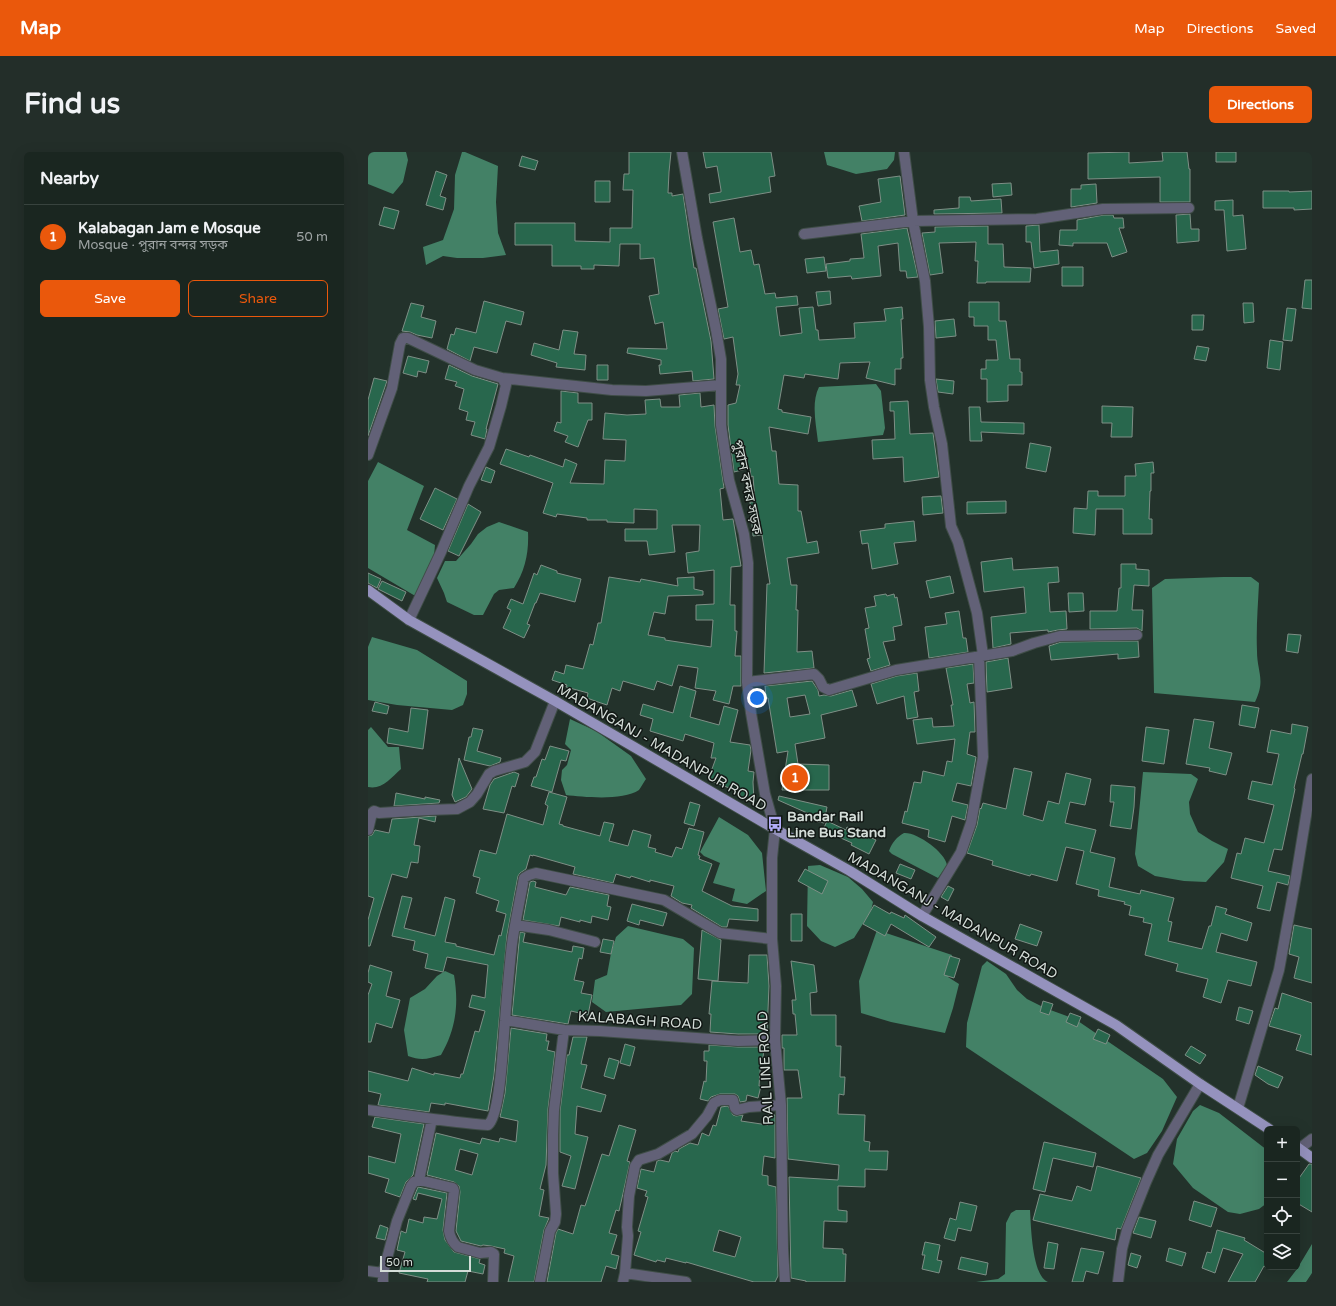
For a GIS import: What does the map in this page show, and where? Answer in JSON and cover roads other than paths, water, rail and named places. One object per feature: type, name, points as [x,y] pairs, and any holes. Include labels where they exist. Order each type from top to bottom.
[{"type":"main road","name":"MADANGANJ - MADANPUR ROAD","points":[[368,590],[409,620],[555,701],[850,871],[922,916],[1116,1025],[1200,1084],[1265,1126]]},
{"type":"main road","points":[[1300,1149],[1312,1158]]},
{"type":"street","name":"পুরান বন্দর সড়ক","points":[[682,152],[721,359],[721,425],[730,480],[744,534],[748,563],[747,682],[765,794],[775,829]]},
{"type":"street","points":[[904,152],[913,221],[924,281],[929,328],[930,380],[942,444],[951,526],[958,542],[977,613],[981,655],[983,757],[971,823],[960,852],[922,916]]},
{"type":"street","points":[[804,234],[913,221],[1037,219],[1103,209],[1189,208]]},
{"type":"street","points":[[368,454],[392,388],[400,344],[403,338],[408,338],[476,370],[502,378],[612,390],[646,391],[721,385]]},
{"type":"street","points":[[409,620],[441,552],[469,486],[489,447],[506,385],[502,378]]},
{"type":"street","points":[[747,682],[814,674],[819,679],[823,687],[829,690],[896,670],[1012,651],[1060,636],[1137,635]]},
{"type":"street","points":[[368,830],[372,813],[374,811],[379,813],[457,810],[470,802],[477,794],[489,774],[494,771],[525,762],[535,752],[555,701]]},
{"type":"street","points":[[1238,1108],[1279,970],[1312,779]]},
{"type":"street","name":"RAIL LINE ROAD","points":[[775,829],[772,858],[772,939],[776,986],[775,1040],[781,1105],[783,1248],[785,1282]]},
{"type":"street","points":[[368,1110],[488,1125],[492,1122],[502,1061],[515,925],[524,878],[529,875],[536,873],[664,900],[720,933],[772,939]]},
{"type":"street","points":[[515,925],[550,930],[595,942]]},
{"type":"street","name":"KALABAGH ROAD","points":[[505,1020],[564,1030],[600,1031],[738,1041],[775,1040]]},
{"type":"street","points":[[540,1282],[550,1231],[555,1222],[556,1214],[552,1173],[554,1110],[564,1030]]},
{"type":"street","points":[[1118,1282],[1122,1249],[1127,1230],[1146,1182],[1158,1155],[1200,1084]]},
{"type":"street","points":[[686,1282],[624,1277],[630,1196],[635,1166],[639,1160],[658,1154],[692,1134],[707,1116],[714,1103],[720,1100],[733,1100],[737,1110],[749,1107],[781,1105]]},
{"type":"street","points":[[419,1180],[432,1119]]},
{"type":"street","points":[[1300,1147],[1312,1139]]},
{"type":"street","points":[[368,1271],[383,1278],[397,1220],[411,1186],[414,1182],[419,1180],[452,1188],[454,1191],[449,1232],[450,1235],[455,1245],[458,1247],[480,1252],[491,1252],[494,1254],[493,1282]]},
{"type":"place","name":"Kalabagan Jam e Mosque","points":[[795,778]]},
{"type":"place","name":"Bandar Rail Line Bus Stand","points":[[775,824]]}]
